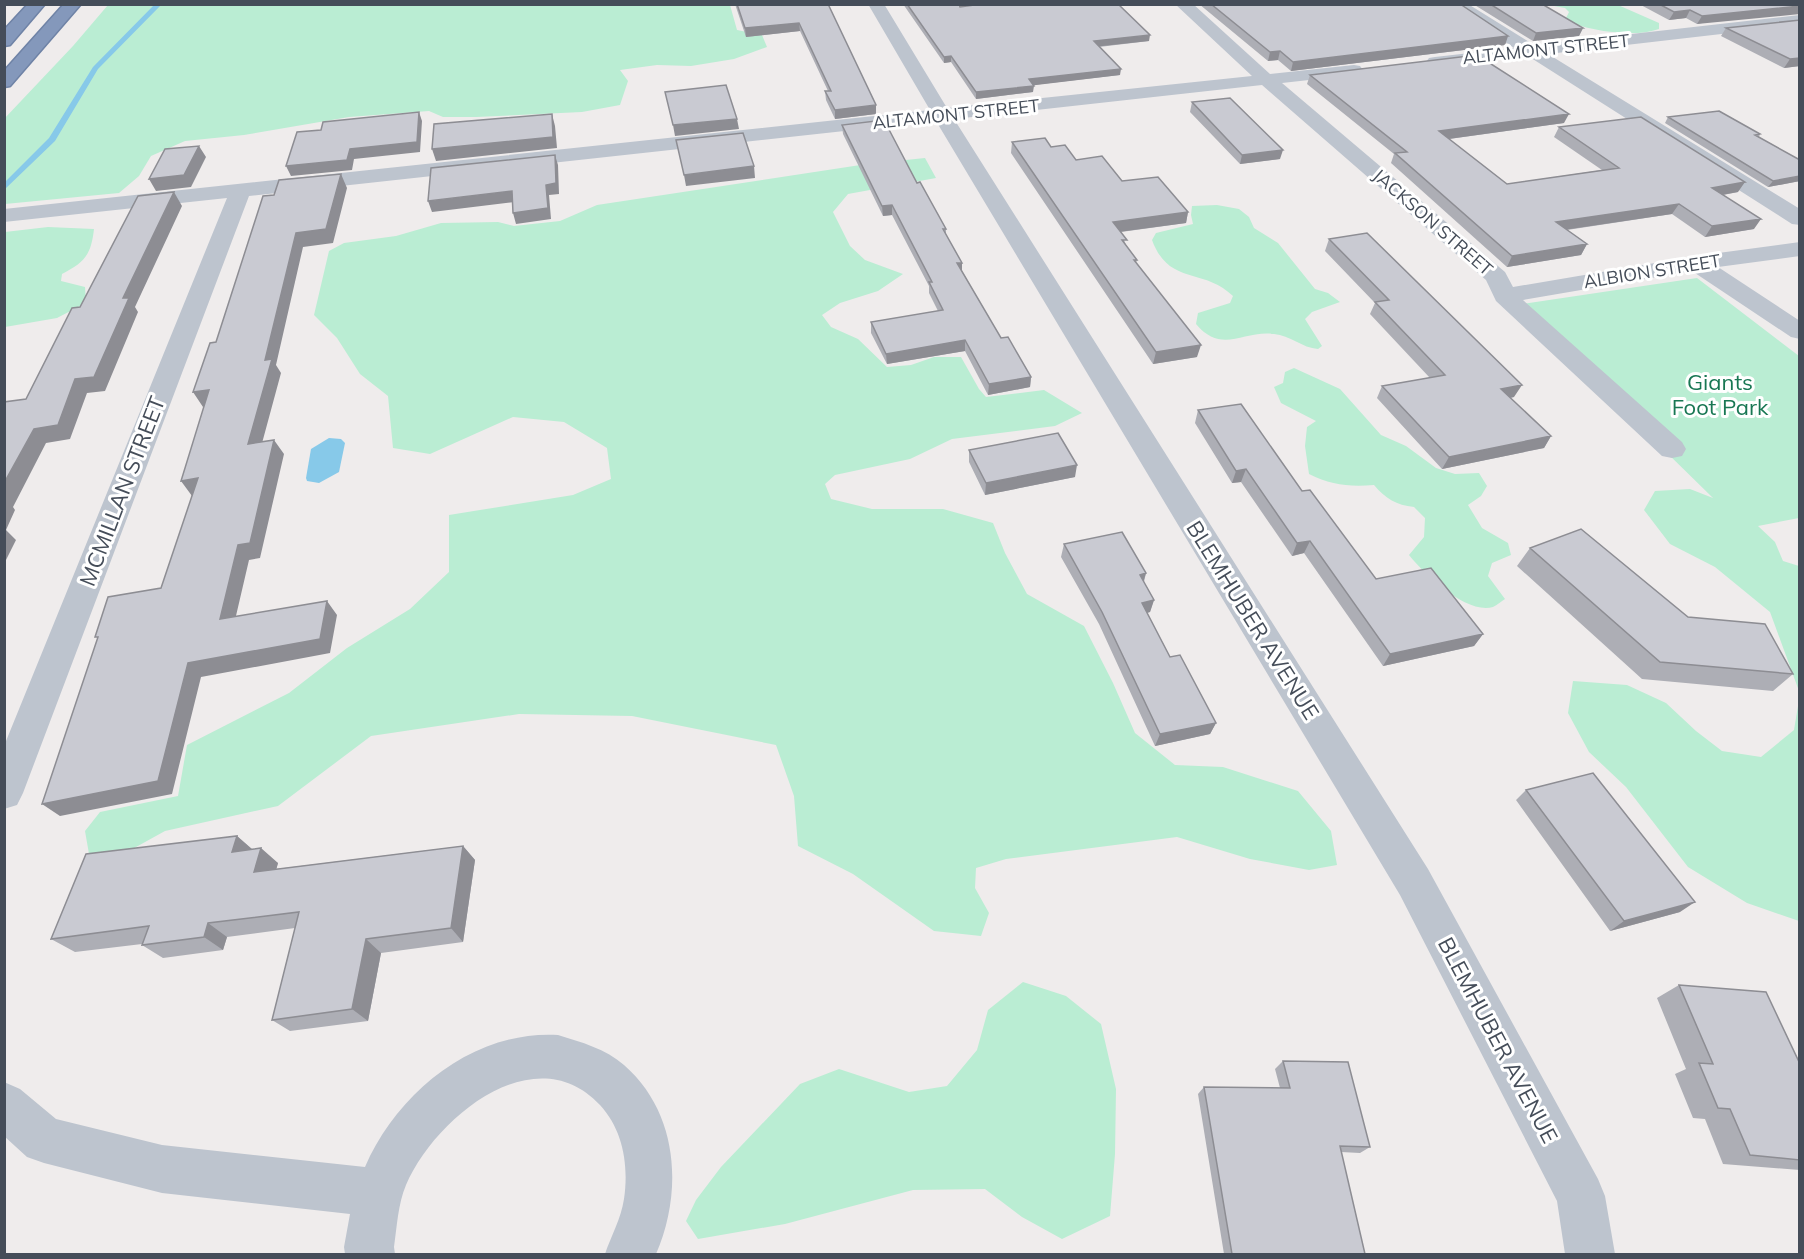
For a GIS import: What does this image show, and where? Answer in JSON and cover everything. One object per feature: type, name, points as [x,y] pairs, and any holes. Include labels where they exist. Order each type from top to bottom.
[{"type":"highway","points":[[4,41],[38,4]]},
{"type":"highway","points":[[4,82],[73,4]]},
{"type":"street","name":"BLEMHUBER AVENUE","points":[[876,4],[1414,882],[1581,1196],[1590,1254]]},
{"type":"street","name":"JACKSON STREET","points":[[1183,4],[1268,81],[1497,277],[1504,296],[1672,449]]},
{"type":"street","points":[[1456,4],[1800,219]]},
{"type":"street","points":[[1753,9],[1800,32]]},
{"type":"street","name":"ALTAMONT STREET","points":[[1416,64],[1800,20]]},
{"type":"street","name":"ALTAMONT STREET","points":[[4,216],[1370,69]]},
{"type":"street","name":"MCMILLAN STREET","points":[[4,793],[240,191]]},
{"type":"street","name":"ALBION STREET","points":[[1504,296],[1696,263],[1800,249]]},
{"type":"street","points":[[1696,263],[1800,332]]},
{"type":"street","points":[[370,1254],[369,1247],[379,1193],[402,1146],[434,1106],[473,1076],[515,1060],[556,1057],[593,1068],[622,1093],[643,1129],[650,1174],[643,1225],[630,1254]]},
{"type":"street","points":[[4,1105],[44,1140],[162,1169],[379,1193]]},
{"type":"green space","points":[[108,5],[730,5],[737,30],[762,35],[767,47],[734,59],[691,66],[657,65],[620,70],[628,81],[620,105],[582,112],[476,117],[443,117],[429,111],[349,117],[244,135],[185,141],[151,156],[139,176],[119,193],[5,204],[4,119]]},
{"type":"green space","points":[[1549,5],[1618,5],[1659,23],[1659,29],[1637,33],[1598,30],[1565,20],[1569,12],[1565,8]]},
{"type":"green space","points":[[925,158],[936,178],[848,194],[833,212],[850,246],[865,260],[903,274],[878,291],[840,303],[822,315],[831,327],[858,339],[887,367],[911,365],[934,357],[961,357],[986,397],[1044,390],[1082,413],[1055,426],[952,439],[910,459],[835,475],[825,484],[831,499],[872,509],[943,509],[993,523],[1005,553],[1027,594],[1084,626],[1135,733],[1175,765],[1223,767],[1298,791],[1331,831],[1337,865],[1309,870],[1250,859],[1177,837],[1006,859],[976,868],[975,888],[989,913],[981,936],[934,931],[853,874],[798,846],[794,796],[776,745],[632,716],[519,714],[371,736],[278,806],[165,831],[127,852],[89,854],[85,831],[100,812],[178,796],[187,745],[289,693],[347,648],[410,609],[449,572],[449,515],[573,495],[611,479],[607,448],[564,422],[513,417],[430,454],[393,448],[388,396],[360,374],[337,338],[314,315],[329,251],[344,243],[396,236],[441,223],[498,222],[514,226],[560,221],[597,205],[867,164]]},
{"type":"green space","points":[[1217,205],[1239,209],[1249,217],[1254,228],[1278,243],[1315,289],[1328,293],[1340,302],[1312,312],[1305,319],[1322,346],[1318,349],[1274,334],[1224,340],[1206,333],[1196,324],[1198,313],[1230,303],[1233,296],[1210,281],[1177,270],[1168,264],[1159,254],[1152,240],[1156,233],[1193,224],[1192,206]]},
{"type":"green space","points":[[48,227],[94,229],[89,252],[76,266],[62,274],[61,281],[85,287],[86,303],[57,318],[5,327],[5,232]]},
{"type":"green space","name":"Giants Foot Park","points":[[1697,278],[1799,356],[1799,518],[1758,526],[1775,542],[1783,561],[1799,566],[1799,691],[1770,612],[1715,567],[1670,544],[1644,510],[1655,491],[1690,489],[1713,498],[1516,305]]},
{"type":"green space","points":[[1294,368],[1340,389],[1381,435],[1406,446],[1436,468],[1455,474],[1479,473],[1487,486],[1481,496],[1468,505],[1482,528],[1508,543],[1511,555],[1492,563],[1488,576],[1505,599],[1493,607],[1483,608],[1471,605],[1447,591],[1425,572],[1409,555],[1424,537],[1425,518],[1414,507],[1392,500],[1374,485],[1340,484],[1309,474],[1305,446],[1307,427],[1316,421],[1281,403],[1274,387],[1283,383],[1285,372]]},
{"type":"green space","points":[[1573,681],[1627,685],[1666,703],[1722,751],[1761,757],[1794,730],[1799,700],[1799,921],[1747,903],[1688,867],[1626,787],[1589,752],[1568,713]]},
{"type":"green space","points":[[1023,982],[1066,996],[1101,1024],[1116,1089],[1115,1154],[1110,1216],[1062,1239],[1022,1217],[985,1189],[913,1190],[785,1224],[698,1239],[686,1221],[696,1200],[721,1167],[800,1084],[839,1069],[909,1092],[947,1086],[977,1050],[988,1010]]},
{"type":"water","points":[[329,438],[341,439],[345,443],[339,472],[319,483],[307,481],[311,449]]},
{"type":"building","points":[[737,4],[828,4],[876,105],[835,110],[825,91],[831,91],[799,23],[745,28]]},
{"type":"building","points":[[907,4],[959,4],[960,7],[982,4],[1118,4],[1150,35],[1094,41],[1121,69],[1029,79],[1034,86],[976,92],[951,56],[944,57]]},
{"type":"building","points":[[1211,4],[1460,4],[1508,36],[1293,62],[1280,51],[1270,52]]},
{"type":"building","points":[[1490,4],[1542,4],[1583,28],[1536,33]]},
{"type":"building","points":[[1659,4],[1800,4],[1800,6],[1702,16],[1690,10],[1674,12]]},
{"type":"building","points":[[1800,20],[1800,58],[1790,59],[1726,28]]},
{"type":"building","points":[[1477,55],[1569,114],[1439,131],[1507,184],[1619,168],[1559,127],[1641,117],[1745,182],[1712,188],[1761,219],[1712,226],[1679,204],[1556,222],[1587,244],[1512,256],[1395,153],[1407,152],[1310,75]]},
{"type":"building","points":[[726,85],[737,119],[673,125],[665,92]]},
{"type":"building","points":[[1230,98],[1283,150],[1242,155],[1192,102]]},
{"type":"building","points":[[1719,111],[1760,134],[1755,135],[1800,160],[1800,176],[1773,181],[1668,117]]},
{"type":"building","points":[[419,112],[417,142],[350,149],[347,160],[286,166],[297,132],[321,130],[323,122]]},
{"type":"building","points":[[552,114],[553,137],[432,149],[434,124]]},
{"type":"building","points":[[884,120],[917,183],[920,182],[946,229],[943,229],[962,263],[957,263],[1001,338],[1008,337],[1031,377],[989,384],[965,340],[886,354],[871,322],[943,310],[929,282],[932,282],[892,205],[882,206],[842,125]]},
{"type":"building","points":[[743,133],[754,166],[684,175],[676,140]]},
{"type":"building","points":[[1045,138],[1051,147],[1065,145],[1076,160],[1102,156],[1122,181],[1158,177],[1188,212],[1113,222],[1127,240],[1122,240],[1137,260],[1134,260],[1201,345],[1156,352],[1012,142]]},
{"type":"building","points":[[199,146],[184,175],[149,179],[165,149]]},
{"type":"building","points":[[555,155],[556,183],[546,185],[548,208],[513,213],[512,191],[428,201],[431,168]]},
{"type":"building","points":[[341,174],[326,229],[296,233],[265,360],[272,359],[248,444],[274,440],[250,543],[238,545],[220,619],[327,601],[320,639],[188,663],[158,781],[42,804],[98,637],[95,637],[108,597],[161,588],[198,478],[181,481],[209,390],[193,392],[210,343],[216,342],[263,196],[274,195],[279,180]]},
{"type":"building","points":[[174,192],[123,298],[129,298],[94,377],[75,379],[58,425],[34,429],[4,483],[4,402],[26,399],[72,308],[80,307],[138,196]]},
{"type":"building","points":[[1367,233],[1522,385],[1501,389],[1551,436],[1449,457],[1382,386],[1445,375],[1375,302],[1389,300],[1329,239]]},
{"type":"building","points":[[1241,404],[1302,491],[1310,490],[1376,579],[1431,568],[1483,634],[1390,654],[1310,541],[1297,543],[1246,469],[1236,471],[1198,410]]},
{"type":"building","points":[[1058,433],[1077,465],[986,483],[969,450]]},
{"type":"building","points":[[1581,529],[1688,617],[1765,624],[1793,674],[1660,662],[1530,548]]},
{"type":"building","points":[[1122,532],[1146,573],[1140,575],[1154,600],[1142,603],[1170,657],[1180,655],[1216,723],[1160,734],[1102,612],[1064,544]]},
{"type":"building","points":[[1593,773],[1695,902],[1624,921],[1526,790]]},
{"type":"building","points":[[237,836],[232,852],[261,848],[254,872],[463,846],[451,928],[366,939],[352,1009],[272,1020],[299,912],[208,923],[204,937],[142,945],[149,926],[51,939],[86,854]]},
{"type":"building","points":[[1679,985],[1766,992],[1800,1064],[1800,1160],[1750,1155],[1730,1109],[1718,1108],[1699,1063],[1713,1064]]},
{"type":"building","points":[[1283,1061],[1348,1062],[1370,1147],[1340,1146],[1365,1254],[1232,1254],[1204,1087],[1290,1088]]},
{"type":"waterway","points":[[4,188],[52,139],[95,68],[159,4]]}]
